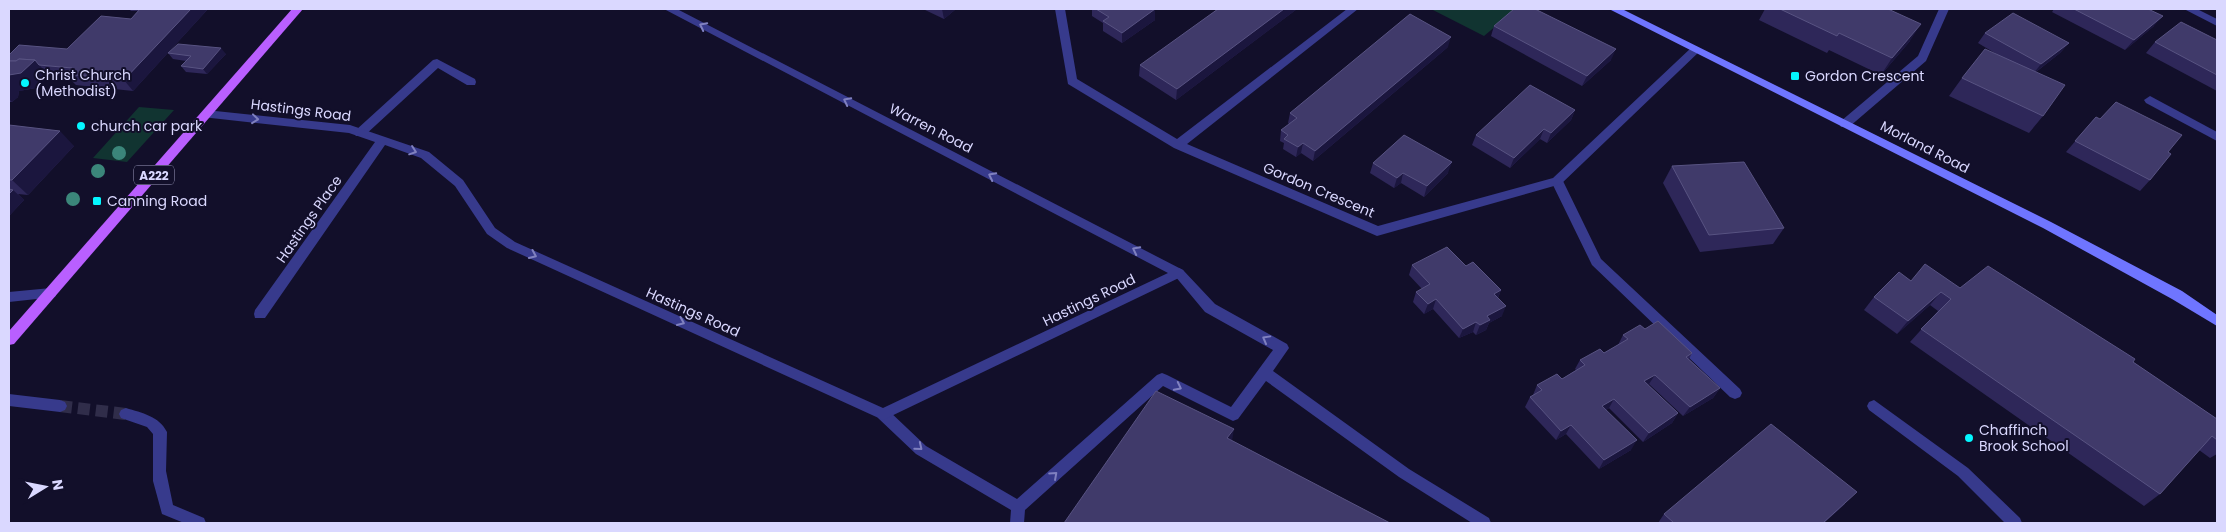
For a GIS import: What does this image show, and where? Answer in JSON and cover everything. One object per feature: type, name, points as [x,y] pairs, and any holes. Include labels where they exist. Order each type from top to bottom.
[{"type":"main road","name":"A222","points":[[9,340],[298,9]]},
{"type":"main road","name":"Morland Road","points":[[1614,9],[2055,230],[2177,295],[2217,321]]},
{"type":"street","name":"Warren Road","points":[[669,9],[1179,273]]},
{"type":"street","name":"Gordon Crescent","points":[[1060,9],[1072,80],[1178,145],[1378,231],[1558,181],[1696,50]]},
{"type":"street","points":[[1178,145],[1353,9]]},
{"type":"street","points":[[1845,124],[1922,58],[1944,9]]},
{"type":"street","points":[[2188,9],[2217,23]]},
{"type":"street","points":[[360,133],[437,63],[471,82]]},
{"type":"street","points":[[2150,100],[2217,137]]},
{"type":"street","name":"Hastings Road","points":[[206,114],[350,129],[425,155],[459,183],[491,231],[511,246],[884,414],[1179,273]]},
{"type":"street","name":"Hastings Place","points":[[260,314],[382,141]]},
{"type":"street","points":[[1558,181],[1596,262],[1735,393]]},
{"type":"street","points":[[1016,523],[1018,507],[1162,379],[1233,415],[1282,348],[1210,308],[1179,273]]},
{"type":"street","points":[[9,297],[51,293]]},
{"type":"street","points":[[1264,372],[1404,473],[1484,523]]},
{"type":"street","points":[[9,400],[60,406]]},
{"type":"street","points":[[1874,406],[1964,472],[2015,523]]},
{"type":"street","points":[[126,414],[152,423],[160,432],[162,496],[167,509],[199,523]]},
{"type":"street","points":[[884,414],[921,450],[1018,507]]},
{"type":"green space","points":[[1431,9],[1516,9],[1484,36]]},
{"type":"green space","points":[[139,107],[174,110],[127,162],[93,158]]},
{"type":"building","points":[[140,9],[191,9],[124,80],[66,74],[72,68],[39,65],[35,60],[19,59],[9,61],[9,55],[19,45],[67,49],[101,16],[131,19]]},
{"type":"building","points":[[1096,9],[1155,9],[1122,33],[1103,21],[1109,17]]},
{"type":"building","points":[[1218,9],[1284,9],[1177,89],[1140,65]]},
{"type":"building","points":[[1514,9],[1535,9],[1616,49],[1587,76],[1494,26]]},
{"type":"building","points":[[1780,9],[1888,9],[1921,24],[1892,58],[1839,33],[1837,36]]},
{"type":"building","points":[[2074,9],[2148,9],[2163,16],[2134,40]]},
{"type":"building","points":[[2013,13],[2069,43],[2041,64],[1985,33]]},
{"type":"building","points":[[1410,14],[1451,37],[1315,151],[1303,143],[1298,147],[1284,139],[1288,135],[1281,130],[1297,118],[1290,113]]},
{"type":"building","points":[[2181,22],[2217,40],[2217,75],[2155,42]]},
{"type":"building","points":[[178,44],[221,48],[203,69],[181,66],[191,56],[168,53]]},
{"type":"building","points":[[1985,49],[2065,85],[2043,116],[1962,78]]},
{"type":"building","points":[[19,59],[35,60],[21,73],[9,75],[9,61]]},
{"type":"building","points":[[1530,85],[1575,110],[1551,133],[1544,129],[1514,158],[1476,135]]},
{"type":"building","points":[[2116,102],[2182,135],[2168,152],[2171,154],[2150,180],[2075,141],[2096,117],[2100,119]]},
{"type":"building","points":[[9,125],[60,131],[12,180],[9,180]]},
{"type":"building","points":[[1404,135],[1452,162],[1427,186],[1403,173],[1397,178],[1373,163]]},
{"type":"building","points":[[1744,162],[1784,228],[1709,235],[1672,166]]},
{"type":"building","points":[[1447,247],[1466,266],[1473,262],[1501,290],[1494,294],[1506,306],[1487,316],[1490,320],[1480,325],[1476,322],[1463,329],[1436,299],[1428,304],[1416,292],[1430,284],[1412,265]]},
{"type":"building","points":[[1925,264],[1960,288],[1988,266],[2135,359],[2133,362],[2217,419],[2217,440],[2212,436],[2160,494],[1921,329],[1951,299],[1941,292],[1908,321],[1874,297],[1899,272],[1911,281]]},
{"type":"building","points":[[1658,321],[1692,353],[1686,357],[1720,388],[1690,407],[1655,375],[1644,381],[1678,413],[1649,433],[1614,399],[1602,406],[1637,440],[1604,460],[1571,425],[1561,431],[1530,397],[1542,390],[1537,385],[1557,374],[1562,379],[1585,365],[1580,360],[1600,349],[1604,353],[1628,339],[1623,335],[1640,325],[1645,329]]},
{"type":"building","points":[[1156,391],[1234,429],[1227,438],[1390,523],[1064,523]]},
{"type":"building","points":[[1771,424],[1857,492],[1823,523],[1674,523],[1664,514]]},
{"type":"tunnel","points":[[60,406],[126,414]]},
{"type":"place","name":"Gordon Crescent","points":[[1795,76]]},
{"type":"place","name":"Christ Church (Methodist)","points":[[25,83]]},
{"type":"place","name":"church car park","points":[[81,126]]},
{"type":"place","name":"Canning Road","points":[[97,201]]},
{"type":"place","name":"Chaffinch Brook School","points":[[1969,438]]}]
